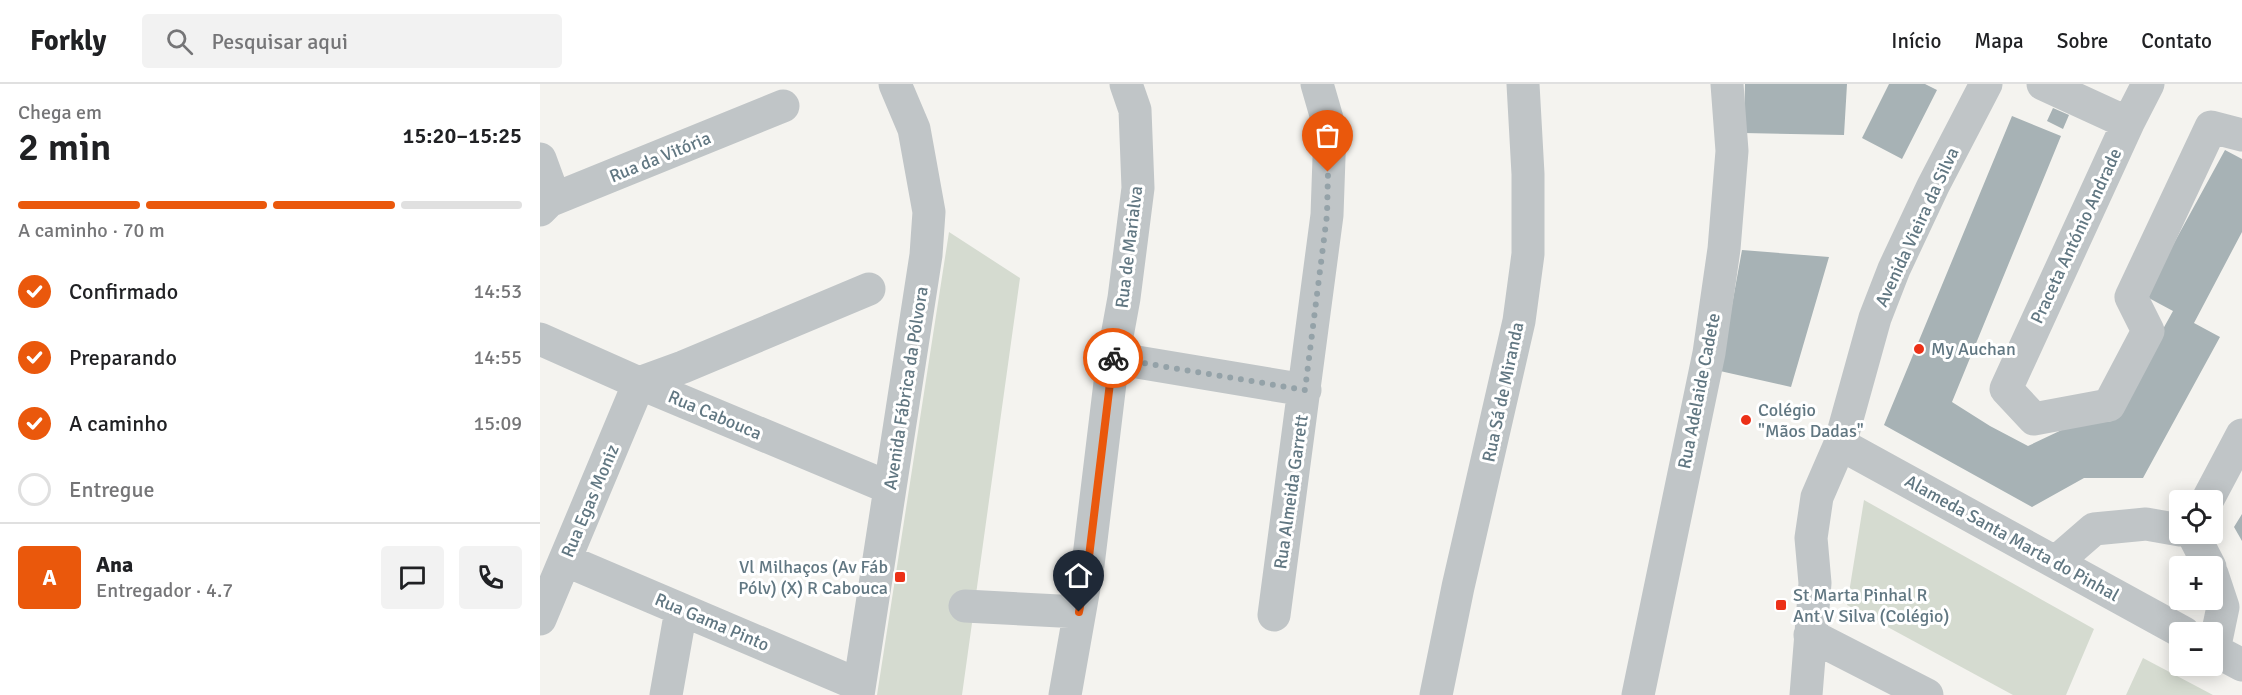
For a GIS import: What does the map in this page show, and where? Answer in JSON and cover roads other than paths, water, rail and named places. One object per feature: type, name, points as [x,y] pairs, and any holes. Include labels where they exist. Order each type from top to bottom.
[{"type":"street","name":"Avenida Fábrica da Pólvora","points":[[858,690],[926,255],[929,212],[914,129],[895,84]]},
{"type":"street","name":"Rua de Marialva","points":[[1065,695],[1088,565],[1113,358],[1124,298],[1138,188],[1135,110],[1126,84]]},
{"type":"street","name":"Rua Almeida Garrett","points":[[1274,615],[1327,215],[1330,129],[1317,84]]},
{"type":"street","name":"Rua Sá de Miranda","points":[[1436,695],[1458,587],[1519,321],[1528,254],[1528,174],[1523,84]]},
{"type":"street","name":"Rua Adelaide Cadete","points":[[1638,695],[1709,353],[1724,249],[1731,151],[1727,84]]},
{"type":"street","name":"Avenida Vieira da Silva","points":[[1806,695],[1815,583],[1811,538],[1817,497],[1840,444],[1875,318],[1894,269],[1933,186],[1986,84]]},
{"type":"street","points":[[2043,84],[2128,123]]},
{"type":"street","name":"Praceta António Andrade","points":[[2148,84],[2006,389],[2034,419],[2109,405],[2148,331],[2131,297],[2211,127],[2242,135]]},
{"type":"street","name":"Rua da Vitória","points":[[545,205],[783,106]]},
{"type":"street","points":[[540,159],[551,189],[545,205]]},
{"type":"street","points":[[639,383],[683,367],[869,289]]},
{"type":"street","name":"Rua Cabouca","points":[[540,339],[890,488]]},
{"type":"street","points":[[1113,358],[1305,390]]},
{"type":"street","name":"Rua Egas Moniz","points":[[540,619],[639,383]]},
{"type":"street","points":[[2213,490],[2242,435]]},
{"type":"street","name":"Alameda Santa Marta do Pinhal","points":[[1840,444],[2169,625]]},
{"type":"street","points":[[2056,562],[2094,529],[2146,524],[2169,528]]},
{"type":"street","name":"Rua Gama Pinto","points":[[565,560],[858,690]]},
{"type":"street","points":[[965,606],[1079,612]]},
{"type":"street","points":[[666,695],[681,610]]},
{"type":"street","points":[[1810,635],[1927,695]]},
{"type":"place","name":"My Auchan","points":[[1919,349]]},
{"type":"place","name":"Colégio \"Mãos Dadas\"","points":[[1746,420]]},
{"type":"place","name":"Vl Milhaços (Av Fáb Pólv) (X) R Cabouca","points":[[900,577]]},
{"type":"place","name":"St Marta Pinhal R Ant V Silva (Colégio)","points":[[1781,605]]}]
